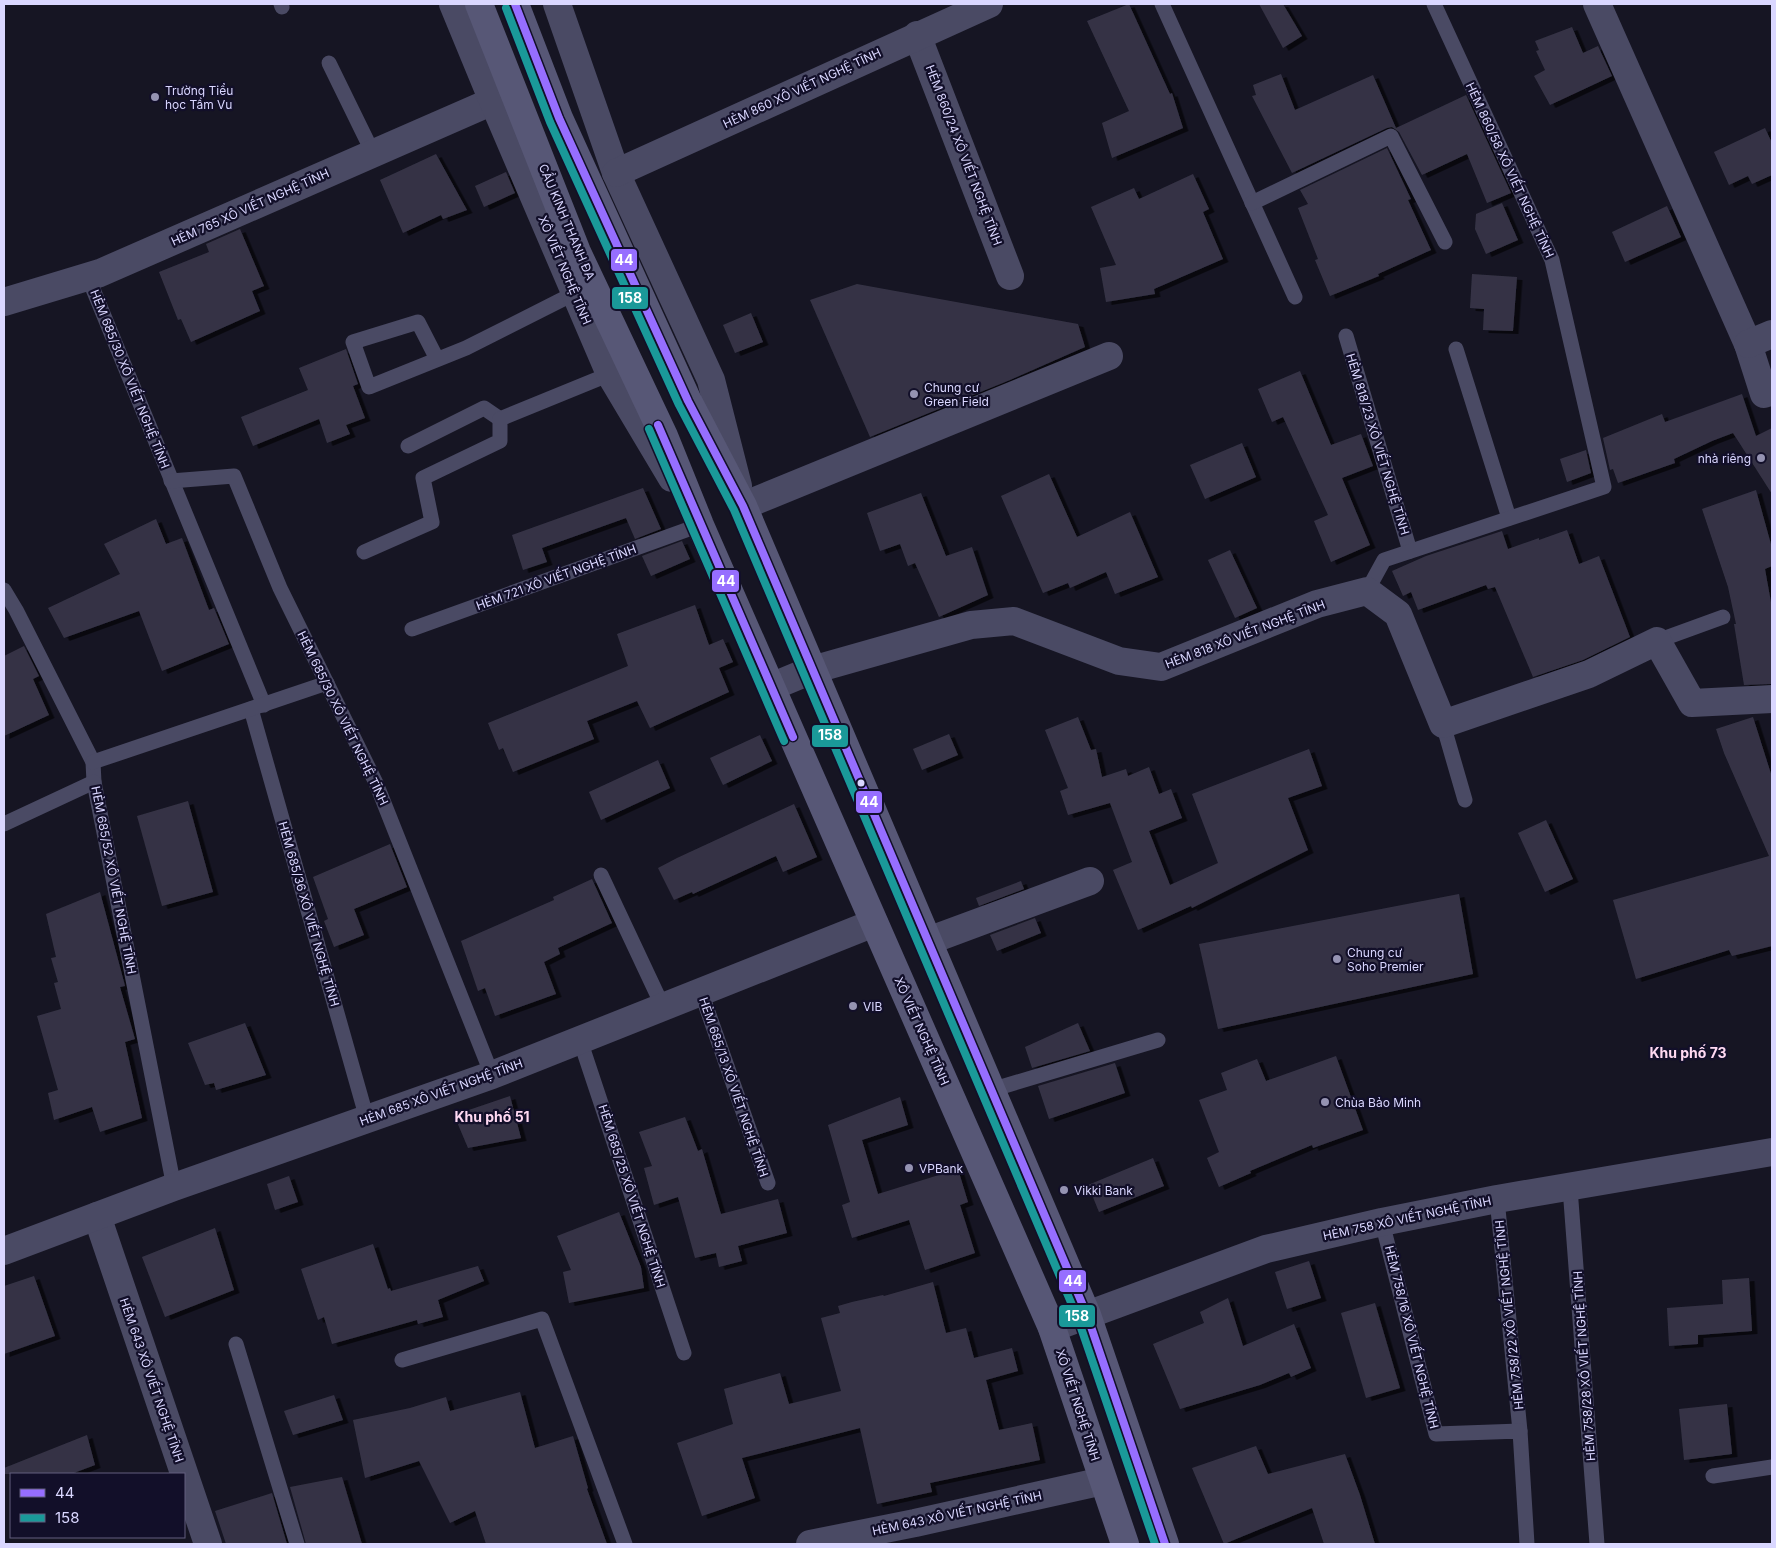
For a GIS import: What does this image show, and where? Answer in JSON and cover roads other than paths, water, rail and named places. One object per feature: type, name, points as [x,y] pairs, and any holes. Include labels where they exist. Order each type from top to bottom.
[{"type":"main road","name":"CẦU KINH THANH ĐA","points":[[479,4],[577,252],[664,436]]},
{"type":"main road","points":[[515,4],[559,118],[688,401],[743,506],[1087,1315],[1165,1544]]},
{"type":"main road","name":"XÔ VIẾT NGHỆ TĨNH","points":[[664,436],[700,525],[1052,1328],[1124,1544]]},
{"type":"street","name":"XÔ VIẾT NGHỆ TĨNH","points":[[454,4],[492,102],[610,374],[700,525]]},
{"type":"street","points":[[557,4],[616,173],[711,380],[743,506],[1110,356]]},
{"type":"street","name":"HẺM 860 XÔ VIẾT NGHỆ TĨNH","points":[[616,173],[989,4]]},
{"type":"street","points":[[1597,4],[1748,344],[1764,394]]},
{"type":"street","name":"HẺM 860/24 XÔ VIẾT NGHỆ TĨNH","points":[[917,35],[1010,276]]},
{"type":"street","name":"HẺM 765 XÔ VIẾT NGHỆ TĨNH","points":[[4,302],[100,273],[492,102]]},
{"type":"street","points":[[1748,344],[1772,334]]},
{"type":"street","points":[[1367,591],[1398,614],[1443,724],[1589,674],[1657,641],[1692,703],[1772,702]]},
{"type":"street","name":"HẺM 818 XÔ VIẾT NGHỆ TĨNH","points":[[771,686],[812,670],[971,625],[1014,621],[1119,661],[1161,667],[1317,604],[1367,591]]},
{"type":"street","points":[[928,941],[1090,881]]},
{"type":"street","name":"HẺM 685 XÔ VIẾT NGHỆ TĨNH","points":[[4,1251],[174,1187],[492,1075],[874,923]]},
{"type":"street","name":"HẺM 758 XÔ VIẾT NGHỆ TĨNH","points":[[1052,1328],[1266,1249],[1382,1222],[1497,1199],[1772,1152]]},
{"type":"street","name":"HẺM 643 XÔ VIẾT NGHỆ TĨNH","points":[[97,1216],[184,1473]]},
{"type":"street","name":"HẺM 643 XÔ VIẾT NGHỆ TĨNH","points":[[185,1476],[208,1544]]},
{"type":"street","name":"HẺM 643 XÔ VIẾT NGHỆ TĨNH","points":[[810,1544],[1103,1481]]},
{"type":"lane","points":[[1162,4],[1295,297]]},
{"type":"lane","name":"HẺM 860/58 XÔ VIẾT NGHỆ TĨNH","points":[[1434,4],[1552,260],[1604,487]]},
{"type":"lane","points":[[329,63],[373,153]]},
{"type":"lane","points":[[1252,203],[1391,136],[1445,242]]},
{"type":"lane","name":"HẺM 685/30 XÔ VIẾT NGHỆ TĨNH","points":[[88,277],[171,481],[258,707]]},
{"type":"lane","points":[[437,359],[418,322],[352,342],[369,387],[466,348],[575,293]]},
{"type":"lane","name":"HẺM 818/23 XÔ VIẾT NGHỆ TĨNH","points":[[1346,336],[1410,551]]},
{"type":"lane","points":[[1456,348],[1509,518]]},
{"type":"lane","points":[[500,419],[610,374]]},
{"type":"lane","points":[[408,446],[484,408],[500,419]]},
{"type":"lane","points":[[364,552],[432,522],[424,478],[500,441],[500,419]]},
{"type":"lane","name":"HẺM 685/30 XÔ VIẾT NGHỆ TĨNH","points":[[171,481],[234,476],[280,588],[376,783],[492,1075]]},
{"type":"lane","name":"HẺM 818/23 XÔ VIẾT NGHỆ TĨNH","points":[[1367,591],[1384,560],[1604,487]]},
{"type":"lane","name":"HẺM 721 XÔ VIẾT NGHỆ TĨNH","points":[[412,629],[700,525]]},
{"type":"lane","name":"HẺM 685/52 XÔ VIẾT NGHỆ TĨNH","points":[[4,590],[93,762],[94,782],[174,1187]]},
{"type":"lane","points":[[1657,641],[1723,617]]},
{"type":"lane","points":[[93,762],[327,683]]},
{"type":"lane","name":"HẺM 685/36 XÔ VIẾT NGHỆ TĨNH","points":[[258,707],[367,1119]]},
{"type":"lane","points":[[1443,724],[1465,800]]},
{"type":"lane","points":[[4,824],[94,782]]},
{"type":"lane","points":[[601,875],[663,1007]]},
{"type":"lane","name":"HẺM 685/13 XÔ VIẾT NGHỆ TĨNH","points":[[701,992],[768,1183]]},
{"type":"lane","name":"HẺM 685/25 XÔ VIẾT NGHỆ TĨNH","points":[[580,1040],[684,1353]]},
{"type":"lane","points":[[991,1090],[1158,1040]]},
{"type":"lane","name":"HẺM 758/28 XÔ VIẾT NGHỆ TĨNH","points":[[1570,1188],[1598,1544]]},
{"type":"lane","name":"HẺM 758/22 XÔ VIẾT NGHỆ TĨNH","points":[[1497,1199],[1520,1431]]},
{"type":"lane","name":"HẺM 758/16 XÔ VIẾT NGHỆ TĨNH","points":[[1382,1222],[1436,1434],[1520,1431]]},
{"type":"lane","points":[[402,1360],[542,1318],[625,1544]]},
{"type":"lane","points":[[236,1344],[297,1544]]},
{"type":"lane","points":[[1520,1431],[1527,1544]]},
{"type":"lane","points":[[1714,1476],[1772,1467]]},
{"type":"place","name":"Trường Tiểu học Tầm Vu","points":[[155,97]]},
{"type":"place","name":"Chung cư Green Field","points":[[914,394]]},
{"type":"place","name":"nhà riêng","points":[[1761,458]]},
{"type":"place","name":"Chung cư Soho Premier","points":[[1337,959]]},
{"type":"place","name":"VIB","points":[[853,1006]]},
{"type":"place","name":"Chùa Bảo Minh","points":[[1325,1102]]},
{"type":"place","name":"VPBank","points":[[909,1168]]},
{"type":"place","name":"Vikki Bank","points":[[1064,1190]]},
{"type":"district","name":"Khu phố 73","points":[[1688,1052]]},
{"type":"district","name":"Khu phố 51","points":[[492,1116]]}]
